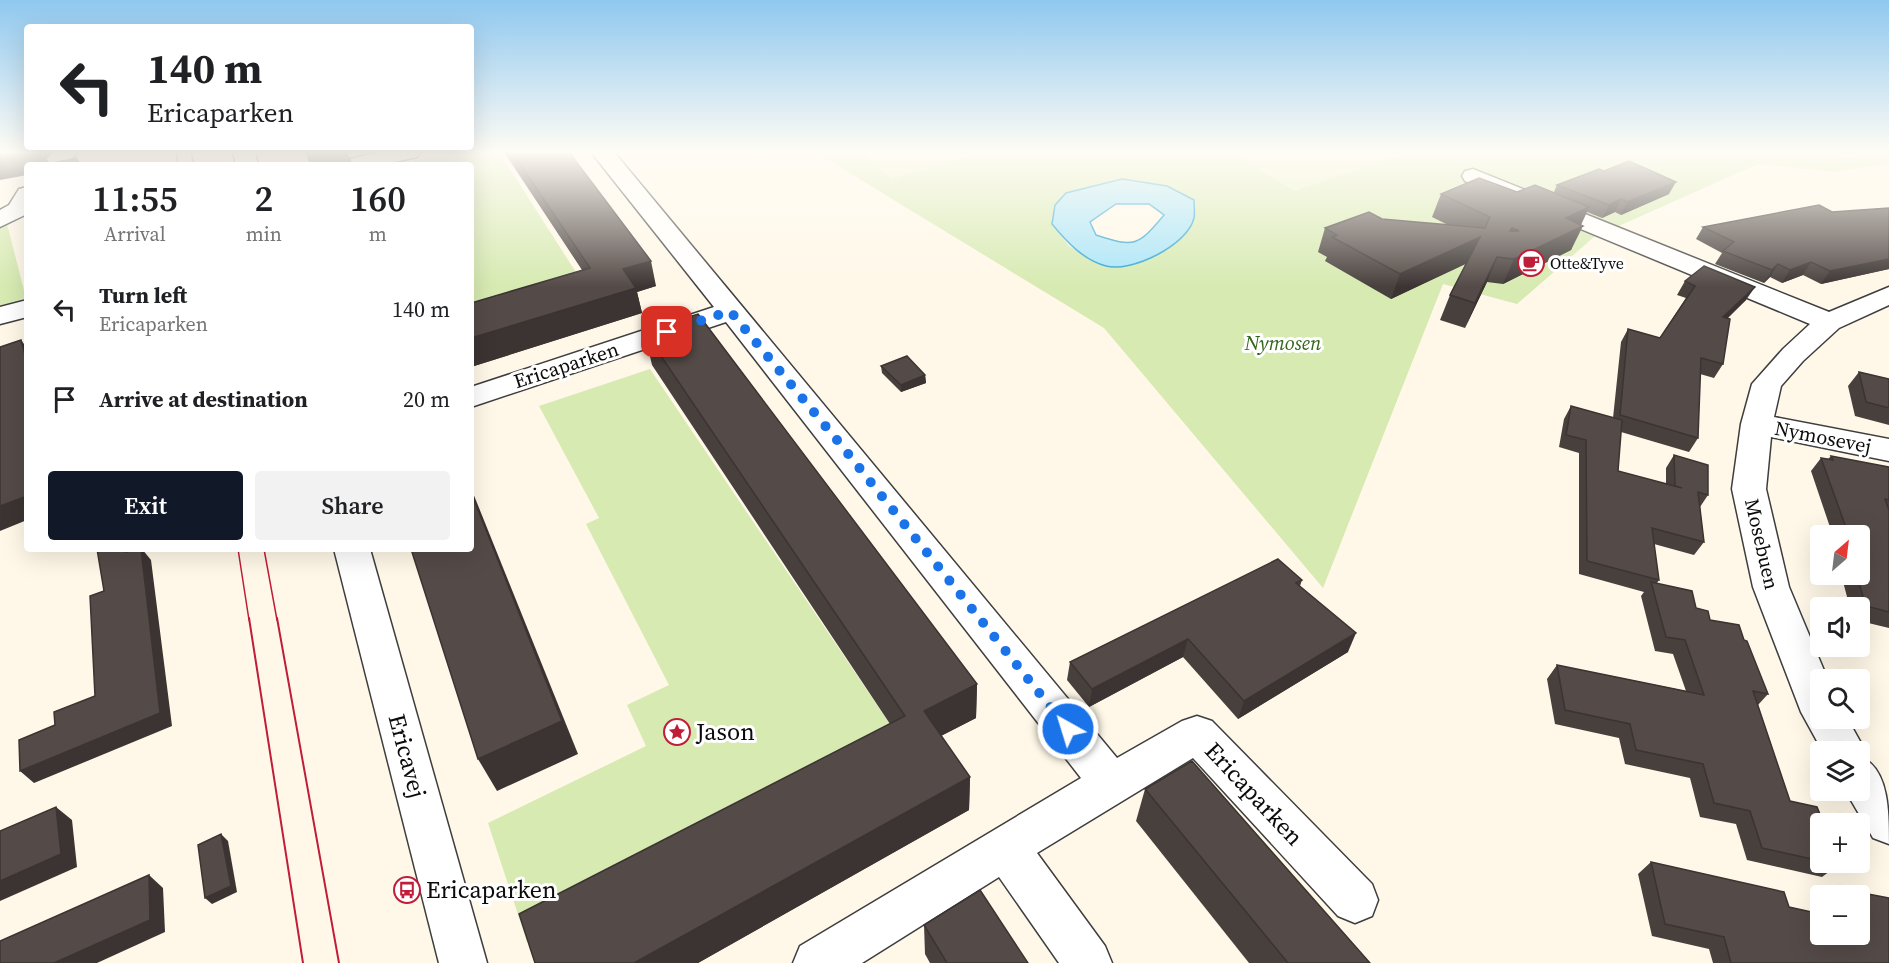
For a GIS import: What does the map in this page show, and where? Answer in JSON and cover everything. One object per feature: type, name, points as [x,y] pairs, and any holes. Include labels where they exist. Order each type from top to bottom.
[{"type":"street","points":[[638,197],[837,440],[1111,783]]},
{"type":"street","points":[[1524,197],[1829,322]]},
{"type":"street","points":[[0,220],[18,210],[24,199]]},
{"type":"street","name":"Mosebuen","points":[[1810,684],[1771,587],[1749,489],[1757,424],[1767,384],[1793,355],[1829,322],[1889,295]]},
{"type":"street","points":[[0,316],[24,309]]},
{"type":"street","name":"Ericaparken","points":[[474,396],[730,311]]},
{"type":"street","name":"Nymosevej","points":[[1757,424],[1889,450]]},
{"type":"street","name":"Ericavej","points":[[353,552],[463,963]]},
{"type":"street","name":"Ericaparken","points":[[818,963],[1111,783],[1197,734],[1355,900]]},
{"type":"street","points":[[1870,792],[1889,823]]},
{"type":"street","points":[[1006,848],[1088,963]]},
{"type":"green space","points":[[474,197],[528,197],[588,291],[474,326]]},
{"type":"green space","name":"Nymosen","points":[[889,197],[1065,197],[1052,224],[1069,246],[1106,267],[1194,220],[1154,197],[1684,197],[1594,237],[1517,304],[1443,284],[1323,588],[1104,328]]},
{"type":"green space","points":[[7,224],[24,290],[24,299],[0,306],[0,227]]},
{"type":"green space","points":[[650,369],[902,742],[527,942],[488,823],[646,746],[627,705],[669,685],[586,524],[599,518],[539,406]]},
{"type":"water","points":[[1062,197],[1188,197],[1194,200],[1194,218],[1190,228],[1181,238],[1157,255],[1129,265],[1106,266],[1082,255],[1052,224],[1055,205]],"holes":[[[1116,204],[1149,204],[1164,215],[1148,233],[1135,242],[1128,243],[1096,235],[1090,222]]]},
{"type":"building","points":[[542,197],[603,197],[651,261],[623,269],[636,288],[474,337],[474,302],[590,268]]},
{"type":"building","points":[[1447,197],[1564,197],[1589,207],[1566,218],[1583,226],[1514,259],[1497,257],[1475,303],[1450,295],[1480,237],[1400,274],[1332,237],[1337,235],[1325,228],[1369,212],[1382,219],[1485,228],[1490,217]]},
{"type":"building","points":[[1588,197],[1639,197],[1627,202],[1621,199],[1609,205]]},
{"type":"building","points":[[1819,205],[1832,212],[1889,208],[1889,259],[1830,271],[1811,262],[1790,270],[1778,264],[1772,270],[1723,251],[1734,242],[1703,227]]},
{"type":"building","points":[[1704,266],[1755,287],[1723,317],[1730,319],[1723,364],[1701,358],[1698,438],[1620,415],[1628,329],[1660,338],[1695,286],[1685,281]]},
{"type":"building","points":[[698,314],[977,684],[924,711],[970,777],[634,963],[535,963],[519,914],[905,716],[644,331]]},
{"type":"building","points":[[21,340],[24,351],[24,497],[0,506],[0,347]]},
{"type":"building","points":[[907,356],[925,375],[901,385],[881,366]]},
{"type":"building","points":[[1859,372],[1889,379],[1889,408],[1866,402]]},
{"type":"building","points":[[1571,406],[1622,420],[1618,471],[1682,488],[1675,486],[1674,455],[1708,465],[1708,495],[1698,492],[1704,542],[1652,528],[1659,580],[1587,561],[1586,440],[1566,435]]},
{"type":"building","points":[[1831,456],[1889,467],[1889,500],[1885,499],[1889,510],[1889,612],[1870,607],[1870,597],[1863,597],[1859,585],[1870,585],[1870,525],[1845,525],[1821,458],[1833,460]]},
{"type":"building","points":[[474,500],[562,721],[478,759],[412,552],[474,552]]},
{"type":"building","points":[[98,552],[141,552],[160,713],[20,771],[19,740],[55,725],[54,712],[95,696],[90,596],[104,591]]},
{"type":"building","points":[[1278,559],[1302,580],[1296,583],[1356,633],[1244,701],[1188,639],[1092,689],[1070,662]]},
{"type":"building","points":[[1651,582],[1692,591],[1696,608],[1708,611],[1710,620],[1739,625],[1768,694],[1753,691],[1790,801],[1817,807],[1819,813],[1810,813],[1810,859],[1762,848],[1750,811],[1714,803],[1703,764],[1636,750],[1630,724],[1565,710],[1557,665],[1704,695],[1685,640],[1666,637]]},
{"type":"building","points":[[1192,761],[1370,963],[1288,963],[1145,789]]},
{"type":"building","points":[[56,807],[61,854],[0,881],[0,831]]},
{"type":"building","points":[[221,834],[231,886],[205,898],[198,845]]},
{"type":"building","points":[[1651,862],[1784,892],[1789,907],[1810,912],[1810,945],[1870,945],[1870,894],[1889,898],[1889,963],[1731,963],[1724,937],[1665,924]]},
{"type":"building","points":[[149,875],[150,920],[54,963],[0,963],[0,941]]},
{"type":"building","points":[[980,890],[1028,963],[947,963],[924,925]]},
{"type":"tram line","points":[[238,552],[249,620]]},
{"type":"tram line","points":[[265,552],[277,620]]},
{"type":"tram line","points":[[249,618],[303,963]]},
{"type":"tram line","points":[[277,618],[339,963]]},
{"type":"place","name":"Otte&Tyve","points":[[1531,263]]},
{"type":"place","name":"Jason","points":[[677,732]]},
{"type":"place","name":"Ericaparken","points":[[407,890]]},
{"type":"route","points":[[667,332],[730,311],[837,440],[1068,729]]}]
